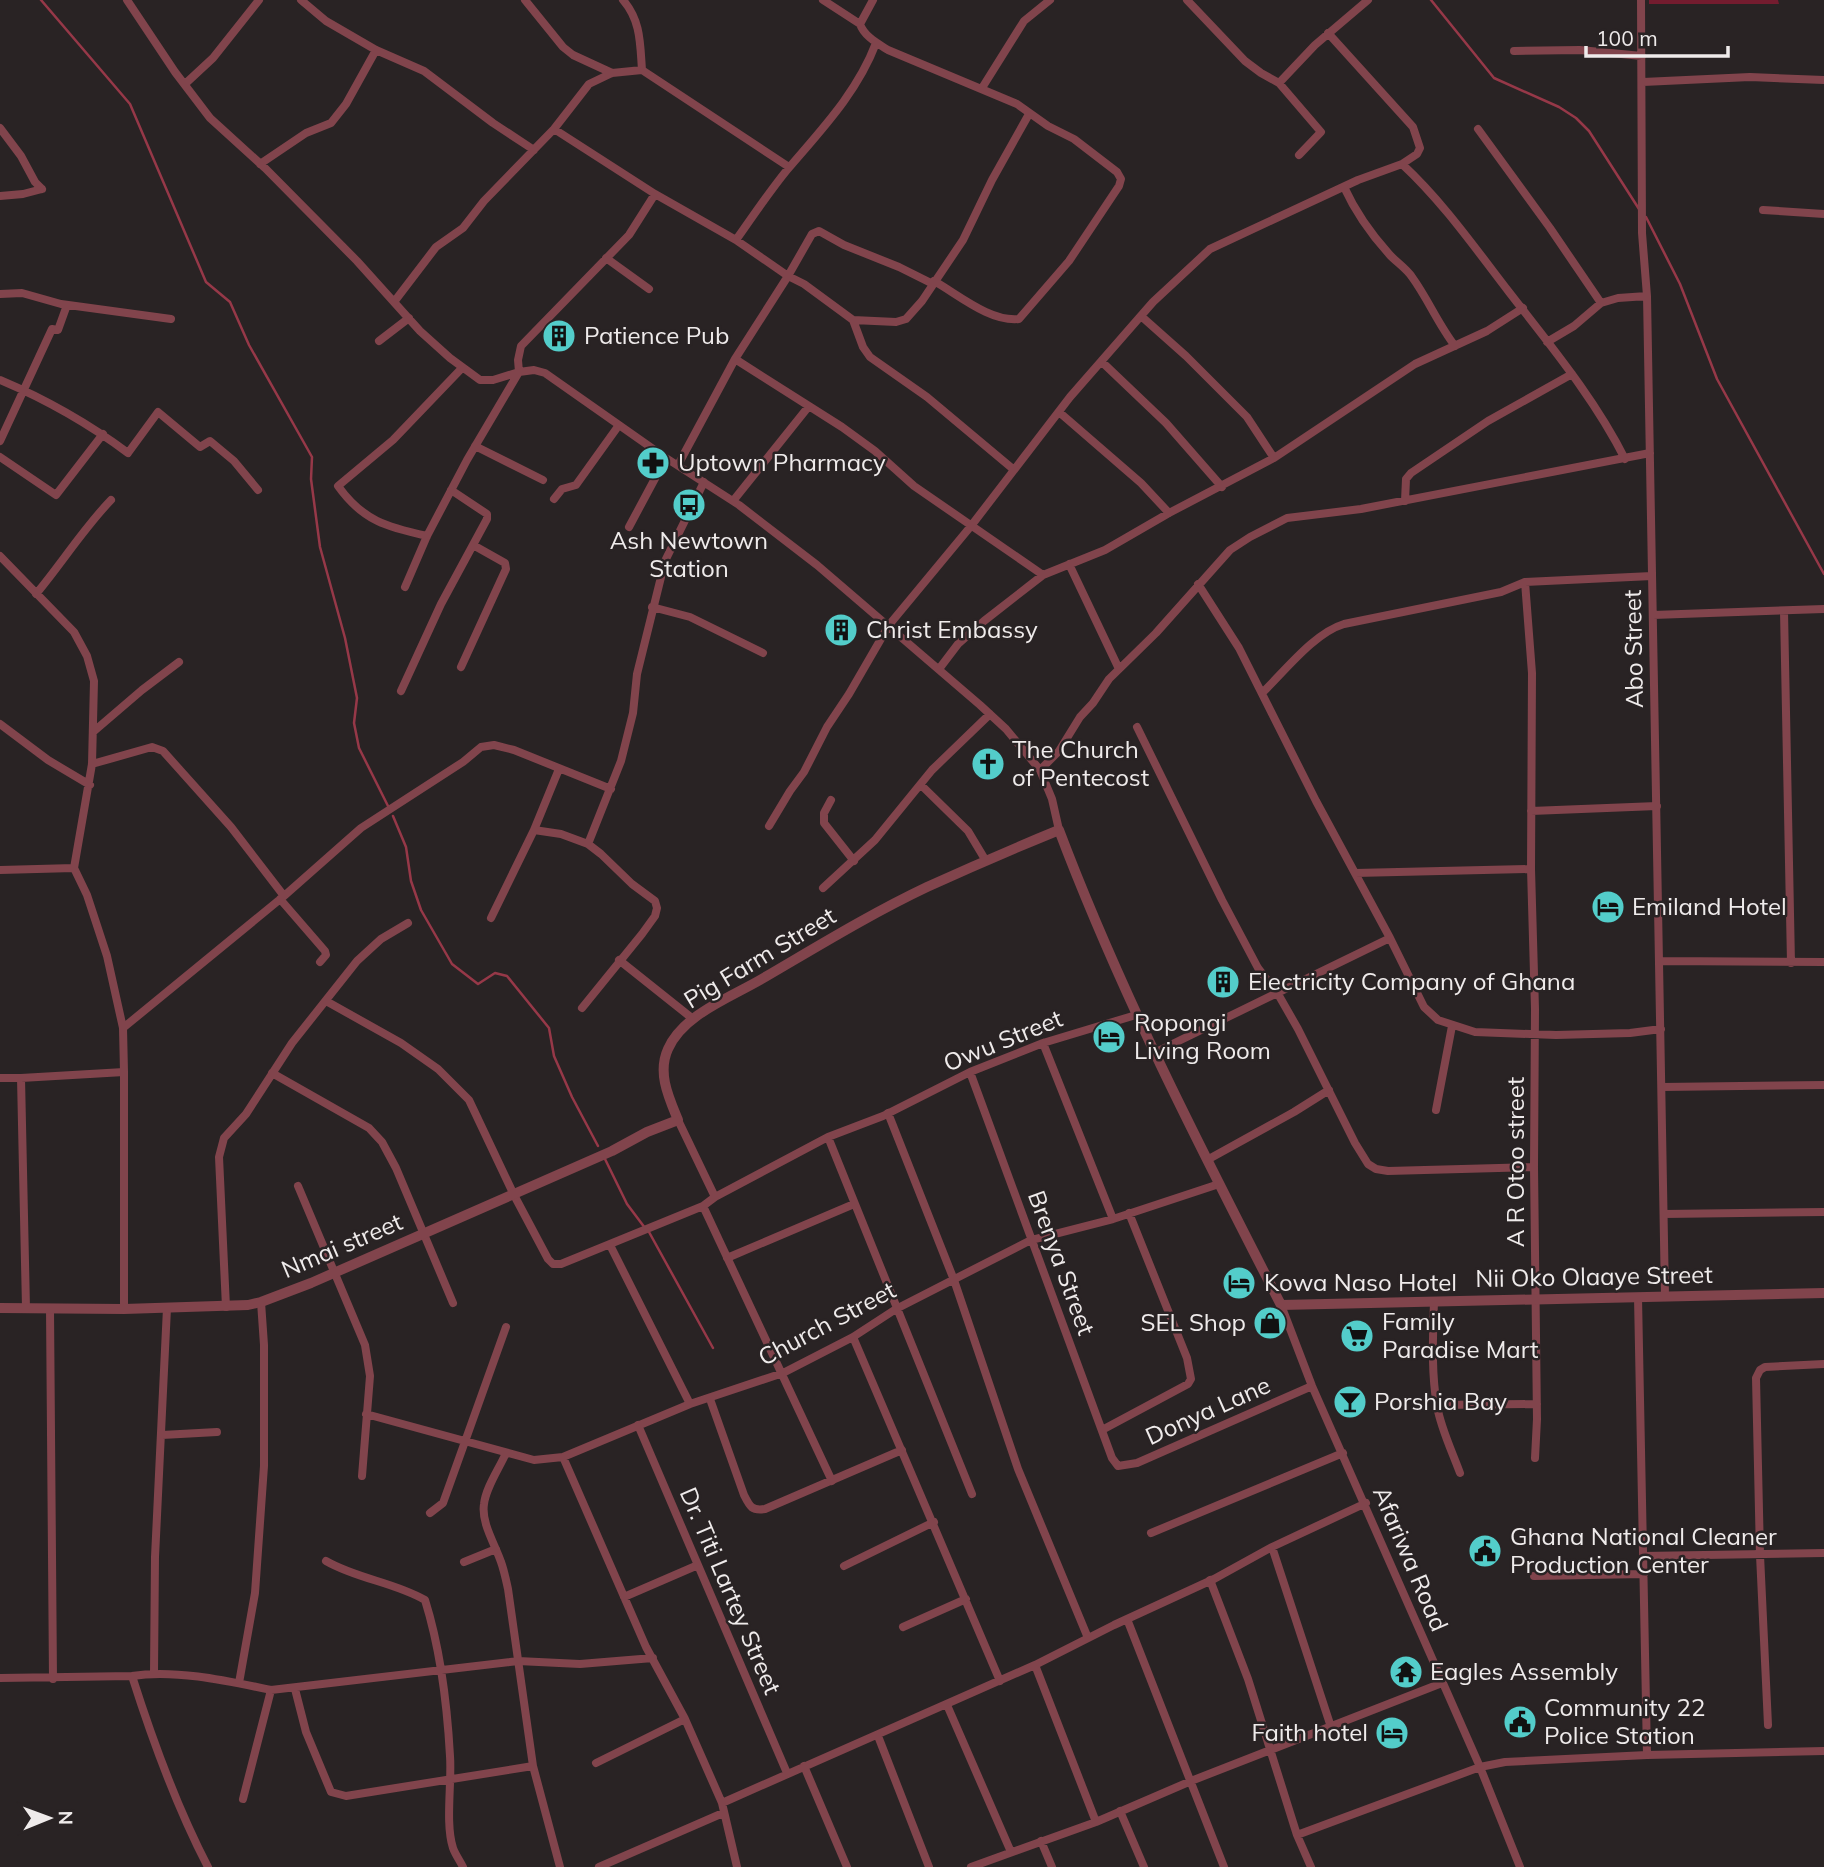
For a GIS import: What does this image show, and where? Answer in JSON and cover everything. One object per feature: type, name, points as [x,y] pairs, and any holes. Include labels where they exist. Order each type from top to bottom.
[{"type":"street","points":[[127,0],[210,118],[358,261],[409,318],[462,368],[480,380],[493,380],[534,370],[545,373],[666,458],[733,501],[817,565],[1006,729],[1040,770],[1052,799],[1059,830],[1092,916],[1136,1015],[1206,1160],[1281,1304]]},
{"type":"street","points":[[184,84],[213,58],[260,0]]},
{"type":"street","points":[[301,0],[326,20],[376,50],[424,71],[534,150]]},
{"type":"street","points":[[525,0],[563,47],[573,55],[612,73]]},
{"type":"street","points":[[623,0],[636,19],[640,33],[642,70]]},
{"type":"street","points":[[678,466],[735,359],[788,276],[811,234],[819,231],[844,245],[933,282],[988,314],[1009,320],[1018,319],[1035,303],[1069,261],[1119,186],[1121,179],[1117,172],[1073,139],[1028,114],[1017,104],[888,50],[862,30],[860,24],[823,0]]},
{"type":"street","points":[[860,24],[873,0]]},
{"type":"street","points":[[982,88],[1024,21],[1050,0]]},
{"type":"street","points":[[1187,0],[1245,61],[1279,83],[1321,132],[1299,155]]},
{"type":"street","points":[[1279,83],[1328,33],[1368,0]]},
{"type":"street","name":"Abo Street","points":[[1641,0],[1642,233],[1647,296],[1665,1296]]},
{"type":"street","points":[[769,826],[804,772],[827,727],[889,625],[971,526],[1059,412],[1140,316],[1178,276],[1210,250],[1344,187],[1402,164],[1417,154],[1420,148],[1413,127],[1328,33]]},
{"type":"street","points":[[736,240],[789,167],[819,135],[854,87],[876,43]]},
{"type":"street","points":[[260,164],[306,133],[331,123],[346,104],[376,50]]},
{"type":"street","points":[[1514,51],[1580,50],[1642,56]]},
{"type":"street","points":[[394,302],[436,247],[463,228],[484,201],[554,129],[589,84],[612,73],[642,70],[789,167]]},
{"type":"street","points":[[1643,82],[1750,77],[1824,80]]},
{"type":"street","points":[[853,320],[896,322],[912,315],[963,240],[1028,114]]},
{"type":"street","points":[[0,128],[42,189],[0,196]]},
{"type":"street","points":[[554,129],[655,194],[736,240],[853,320],[870,358],[927,397],[1013,469]]},
{"type":"street","points":[[1478,129],[1601,303]]},
{"type":"street","points":[[1402,164],[1457,223],[1523,308],[1572,374],[1625,459]]},
{"type":"street","points":[[1344,187],[1370,231],[1411,275],[1430,304],[1441,328],[1455,346]]},
{"type":"street","points":[[405,587],[451,490],[519,372],[521,346],[628,235],[655,194]]},
{"type":"street","points":[[1763,210],[1824,214]]},
{"type":"street","points":[[606,258],[649,289]]},
{"type":"street","points":[[0,294],[22,293],[67,305],[171,319]]},
{"type":"street","points":[[1547,342],[1574,326],[1601,303],[1618,298],[1647,296]]},
{"type":"street","points":[[0,441],[52,329],[58,330],[67,305]]},
{"type":"street","points":[[939,669],[958,644],[1042,575],[1105,550],[1168,513],[1222,487],[1274,458],[1415,364],[1487,331],[1523,308]]},
{"type":"street","points":[[1140,316],[1186,356],[1238,408],[1259,433],[1274,458]]},
{"type":"street","points":[[379,341],[409,318]]},
{"type":"street","points":[[735,359],[876,451],[914,486],[1042,575]]},
{"type":"street","points":[[1102,362],[1166,423],[1222,487]]},
{"type":"street","points":[[427,536],[379,524],[345,496],[338,486],[393,440],[462,368]]},
{"type":"street","points":[[1405,501],[1406,479],[1411,473],[1488,421],[1572,374]]},
{"type":"street","points":[[0,380],[24,390],[103,434],[128,453],[158,412],[200,447],[210,440],[234,461],[258,490]]},
{"type":"street","points":[[733,501],[809,407]]},
{"type":"street","points":[[1059,412],[1141,484],[1168,513]]},
{"type":"street","points":[[554,499],[562,489],[576,485],[619,425]]},
{"type":"street","points":[[0,457],[56,495],[103,434]]},
{"type":"street","points":[[475,446],[543,480]]},
{"type":"street","points":[[1040,770],[1059,751],[1080,717],[1119,669],[1156,633],[1230,550],[1287,518],[1361,509],[1650,453]]},
{"type":"street","points":[[629,527],[666,458]]},
{"type":"street","points":[[588,844],[621,761],[633,713],[637,674],[665,561],[704,482]]},
{"type":"street","points":[[401,691],[486,519],[487,514],[451,490]]},
{"type":"street","points":[[36,594],[51,578],[81,533],[111,500]]},
{"type":"street","points":[[461,667],[506,569],[505,562],[473,545]]},
{"type":"street","points":[[0,556],[74,632],[88,656],[94,681],[90,785],[74,868],[87,895],[107,956],[123,1028],[124,1309]]},
{"type":"street","points":[[1069,564],[1119,669]]},
{"type":"street","points":[[1262,693],[1318,639],[1335,627],[1501,592],[1525,582],[1652,576]]},
{"type":"street","name":"A R Otoo street","points":[[1525,582],[1532,673],[1531,869],[1535,1035],[1537,1404],[1535,1458]]},
{"type":"street","points":[[1198,584],[1239,648],[1310,791],[1390,937],[1424,1007],[1438,1020],[1475,1032],[1535,1035],[1630,1033],[1661,1029]]},
{"type":"street","points":[[652,607],[699,621],[763,653]]},
{"type":"street","points":[[1653,615],[1824,609]]},
{"type":"street","points":[[1784,611],[1791,963]]},
{"type":"street","points":[[93,732],[179,663]]},
{"type":"street","points":[[823,888],[854,861],[899,814],[932,771],[990,714]]},
{"type":"street","points":[[0,724],[48,760],[90,785]]},
{"type":"street","points":[[1137,727],[1258,968],[1278,994],[1368,1164],[1388,1171],[1534,1167]]},
{"type":"street","points":[[123,1028],[361,828],[463,762],[481,747],[494,745],[514,750],[611,789]]},
{"type":"street","points":[[92,764],[152,747],[163,751],[231,827],[325,951],[326,955],[320,962]]},
{"type":"street","points":[[491,918],[534,830],[559,769]]},
{"type":"street","points":[[921,785],[968,831],[986,861]]},
{"type":"street","points":[[831,800],[824,813],[824,823],[854,861]]},
{"type":"street","points":[[1531,811],[1657,806]]},
{"type":"street","points":[[534,830],[561,834],[588,844],[655,901],[657,908],[655,916],[582,1008]]},
{"type":"street","name":"Pig Farm Street","points":[[715,1197],[666,1091],[663,1070],[667,1051],[675,1036],[693,1019],[856,925],[926,888],[1059,830]]},
{"type":"street","points":[[0,870],[74,868]]},
{"type":"street","points":[[1355,873],[1531,869]]},
{"type":"street","points":[[226,1307],[219,1157],[224,1138],[246,1114],[292,1043],[365,954],[381,939],[408,923]]},
{"type":"street","points":[[1154,1053],[1390,937]]},
{"type":"street","points":[[619,960],[693,1019]]},
{"type":"street","points":[[1660,961],[1824,962]]},
{"type":"street","points":[[326,1001],[401,1043],[438,1069],[469,1100],[514,1195],[548,1259],[554,1264],[561,1264],[610,1245],[703,1206],[828,1137],[888,1113],[954,1280],[1018,1469],[1088,1638]]},
{"type":"street","name":"Owu Street","points":[[888,1113],[970,1072],[1043,1042],[1136,1015]]},
{"type":"street","points":[[1436,1110],[1452,1026]]},
{"type":"street","points":[[1043,1042],[1113,1219]]},
{"type":"street","points":[[0,1078],[124,1072]]},
{"type":"street","name":"Brenya Street","points":[[970,1072],[1101,1430],[1118,1466]]},
{"type":"street","points":[[272,1073],[369,1128],[382,1142],[396,1168],[453,1303]]},
{"type":"street","points":[[20,1078],[26,1308]]},
{"type":"street","points":[[1662,1087],[1824,1085]]},
{"type":"street","points":[[1206,1160],[1329,1090]]},
{"type":"street","name":"Nmai street","points":[[0,1308],[124,1309],[226,1307],[261,1303],[514,1195],[678,1120]]},
{"type":"street","points":[[828,1137],[972,1494]]},
{"type":"street","name":"Church Street","points":[[366,1414],[534,1460],[563,1457],[690,1404],[783,1373],[853,1337],[896,1309],[1031,1240],[1113,1219],[1219,1184]]},
{"type":"street","points":[[298,1186],[365,1345],[370,1376],[362,1476]]},
{"type":"street","points":[[727,1258],[854,1204]]},
{"type":"street","points":[[703,1206],[832,1481]]},
{"type":"street","points":[[1664,1214],[1824,1212]]},
{"type":"street","points":[[1101,1430],[1188,1384],[1191,1379],[1187,1357],[1129,1213]]},
{"type":"street","points":[[610,1245],[690,1404]]},
{"type":"street","name":"Nii Oko Olaaye Street","points":[[1281,1304],[1824,1293]]},
{"type":"street","points":[[1638,1297],[1647,1755]]},
{"type":"street","points":[[1434,1301],[1433,1361],[1437,1405],[1460,1473]]},
{"type":"street","points":[[239,1684],[255,1593],[264,1465],[264,1345],[261,1303]]},
{"type":"street","name":"Afariwa Road","points":[[1281,1304],[1312,1386],[1366,1503],[1480,1767],[1520,1867]]},
{"type":"street","points":[[154,1672],[155,1557],[167,1308]]},
{"type":"street","points":[[50,1309],[53,1679]]},
{"type":"street","points":[[430,1513],[443,1503],[506,1327]]},
{"type":"street","points":[[853,1337],[1000,1681]]},
{"type":"street","points":[[1768,1725],[1760,1555],[1756,1378],[1765,1367],[1824,1364]]},
{"type":"street","name":"Donya Lane","points":[[1118,1466],[1137,1463],[1312,1386]]},
{"type":"street","points":[[710,1399],[750,1508],[756,1511],[902,1450]]},
{"type":"street","points":[[1437,1405],[1537,1404]]},
{"type":"street","name":"Dr. Titi Lartey Street","points":[[639,1425],[787,1773]]},
{"type":"street","points":[[162,1435],[217,1432]]},
{"type":"street","points":[[506,1453],[484,1504],[489,1532],[508,1588],[533,1766],[561,1867]]},
{"type":"street","points":[[1151,1533],[1343,1453]]},
{"type":"street","points":[[563,1457],[624,1597],[685,1719],[722,1803],[737,1867]]},
{"type":"street","points":[[722,1803],[1035,1665],[1366,1503]]},
{"type":"street","points":[[844,1566],[934,1522]]},
{"type":"street","points":[[1272,1547],[1331,1727]]},
{"type":"street","points":[[464,1562],[496,1549]]},
{"type":"street","points":[[1643,1556],[1824,1553]]},
{"type":"street","points":[[326,1561],[355,1575],[415,1595],[425,1601],[443,1670],[452,1779],[450,1833],[453,1849],[463,1867]]},
{"type":"street","points":[[624,1597],[698,1565]]},
{"type":"street","points":[[1534,1576],[1644,1574]]},
{"type":"street","points":[[1210,1580],[1248,1679],[1297,1835],[1311,1867]]},
{"type":"street","points":[[903,1627],[966,1599]]},
{"type":"street","points":[[1127,1619],[1224,1867]]},
{"type":"street","points":[[0,1678],[132,1676],[154,1672],[271,1690],[518,1661],[580,1664],[653,1658]]},
{"type":"street","points":[[1035,1665],[1096,1822]]},
{"type":"street","points":[[132,1676],[168,1781],[187,1827],[208,1867]]},
{"type":"street","points":[[971,1867],[1096,1822],[1191,1781],[1442,1683]]},
{"type":"street","points":[[295,1689],[306,1732],[331,1792],[345,1796],[533,1766]]},
{"type":"street","points":[[243,1799],[271,1690]]},
{"type":"street","points":[[947,1705],[1011,1852]]},
{"type":"street","points":[[596,1763],[685,1719]]},
{"type":"street","points":[[878,1736],[929,1867]]},
{"type":"street","points":[[1297,1835],[1480,1767],[1505,1762],[1647,1755],[1824,1751]]},
{"type":"street","points":[[804,1766],[847,1867]]},
{"type":"street","points":[[1120,1811],[1144,1867]]},
{"type":"street","points":[[599,1867],[723,1813]]},
{"type":"street","points":[[1041,1841],[1052,1867]]},
{"type":"street","points":[[995,1858],[998,1867]]},
{"type":"shaded area","points":[[1649,0],[1778,0],[1779,4],[1649,4]]},
{"type":"waterway","points":[[41,0],[130,104],[206,282],[230,302],[249,345],[312,457],[311,479],[320,547],[345,638],[357,698],[354,723],[359,748],[388,806]]},
{"type":"waterway","points":[[1431,0],[1494,78],[1559,107],[1589,131],[1639,209]]},
{"type":"waterway","points":[[1646,217],[1680,284],[1717,379],[1824,574]]},
{"type":"waterway","points":[[393,816],[406,847],[411,881],[421,910],[452,964],[478,984],[495,973],[507,976],[549,1028],[554,1056],[598,1146]]},
{"type":"waterway","points":[[605,1159],[627,1204],[645,1228]]},
{"type":"waterway","points":[[649,1232],[713,1348]]},
{"type":"place","name":"Patience Pub","points":[[559,336]]},
{"type":"place","name":"Uptown Pharmacy","points":[[653,463]]},
{"type":"place","name":"Ash Newtown Station","points":[[689,505]]},
{"type":"place","name":"Christ Embassy","points":[[841,630]]},
{"type":"place","name":"The Church of Pentecost","points":[[988,764]]},
{"type":"place","name":"Emiland Hotel","points":[[1608,907]]},
{"type":"place","name":"Electricity Company of Ghana","points":[[1223,982]]},
{"type":"place","name":"Ropongi Living Room","points":[[1109,1037]]},
{"type":"place","name":"Kowa Naso Hotel","points":[[1239,1283]]},
{"type":"place","name":"SEL Shop","points":[[1270,1323]]},
{"type":"place","name":"Family Paradise Mart","points":[[1357,1336]]},
{"type":"place","name":"Porshia Bay","points":[[1350,1402]]},
{"type":"place","name":"Ghana National Cleaner Production Center","points":[[1485,1551]]},
{"type":"place","name":"Eagles Assembly","points":[[1406,1672]]},
{"type":"place","name":"Community 22 Police Station","points":[[1520,1722]]},
{"type":"place","name":"Faith hotel","points":[[1392,1733]]}]
